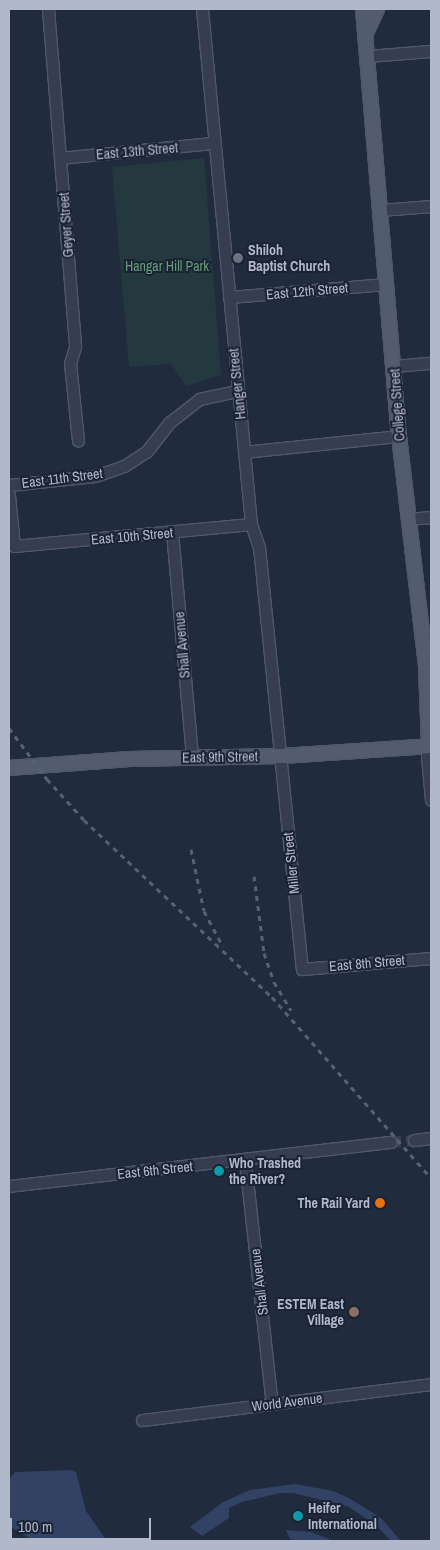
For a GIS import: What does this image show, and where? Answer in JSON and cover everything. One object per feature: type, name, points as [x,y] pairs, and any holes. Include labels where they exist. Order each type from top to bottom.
[{"type":"main road","name":"College Street","points":[[363,9],[399,436],[426,667],[430,746]]},
{"type":"main road","points":[[365,34],[377,9]]},
{"type":"main road","name":"East 9th Street","points":[[9,768],[192,757],[282,756],[430,746]]},
{"type":"street","name":"Geyer Street","points":[[48,9],[75,347],[70,363],[78,441]]},
{"type":"street","name":"Hanger Street","points":[[202,9],[251,524],[259,546],[271,684],[282,756]]},
{"type":"street","points":[[367,56],[431,51]]},
{"type":"street","name":"East 13th Street","points":[[60,158],[214,143]]},
{"type":"street","points":[[380,210],[431,206]]},
{"type":"street","name":"East 12th Street","points":[[229,297],[386,284]]},
{"type":"street","points":[[394,366],[431,362]]},
{"type":"street","name":"East 11th Street","points":[[9,484],[95,476],[124,466],[147,451],[170,422],[199,399],[237,392]]},
{"type":"street","points":[[244,452],[399,436]]},
{"type":"street","name":"East 10th Street","points":[[9,495],[14,546],[251,524]]},
{"type":"street","points":[[408,519],[431,517]]},
{"type":"street","name":"Shall Avenue","points":[[172,532],[192,757]]},
{"type":"street","name":"College Street","points":[[430,746],[427,756],[431,800]]},
{"type":"street","name":"Miller Street","points":[[282,756],[302,969]]},
{"type":"street","name":"East 8th Street","points":[[302,969],[431,958]]},
{"type":"street","points":[[414,1140],[431,1138]]},
{"type":"street","name":"East 6th Street","points":[[9,1186],[245,1161],[390,1142]]},
{"type":"street","name":"Shall Avenue","points":[[245,1161],[272,1404]]},
{"type":"street","name":"World Avenue","points":[[142,1420],[431,1384]]},
{"type":"green space","name":"Hangar Hill Park","points":[[204,158],[221,375],[186,386],[171,364],[129,367],[112,167]]},
{"type":"water","points":[[70,1470],[76,1472],[86,1511],[107,1541],[34,1541],[9,1526],[9,1479],[15,1472]]},
{"type":"water","points":[[295,1484],[333,1491],[349,1498],[381,1518],[401,1541],[391,1541],[375,1524],[347,1506],[293,1493],[280,1493],[242,1502],[229,1508],[229,1518],[202,1536],[190,1527],[223,1502],[250,1490]]},
{"type":"water","points":[[286,1530],[311,1532],[334,1541],[291,1541]]},
{"type":"tunnel","points":[[390,1142],[414,1140]]},
{"type":"railway","points":[[9,728],[47,779],[84,820],[272,997],[431,1178]]},
{"type":"railway","points":[[191,849],[204,911],[223,946]]},
{"type":"railway","points":[[254,876],[264,953],[274,982],[291,1010]]},
{"type":"place","name":"Shiloh Baptist Church","points":[[238,258]]},
{"type":"place","name":"Who Trashed the River?","points":[[219,1171]]},
{"type":"place","name":"The Rail Yard","points":[[380,1203]]},
{"type":"place","name":"ESTEM East Village","points":[[354,1312]]},
{"type":"place","name":"Heifer International","points":[[298,1516]]}]
